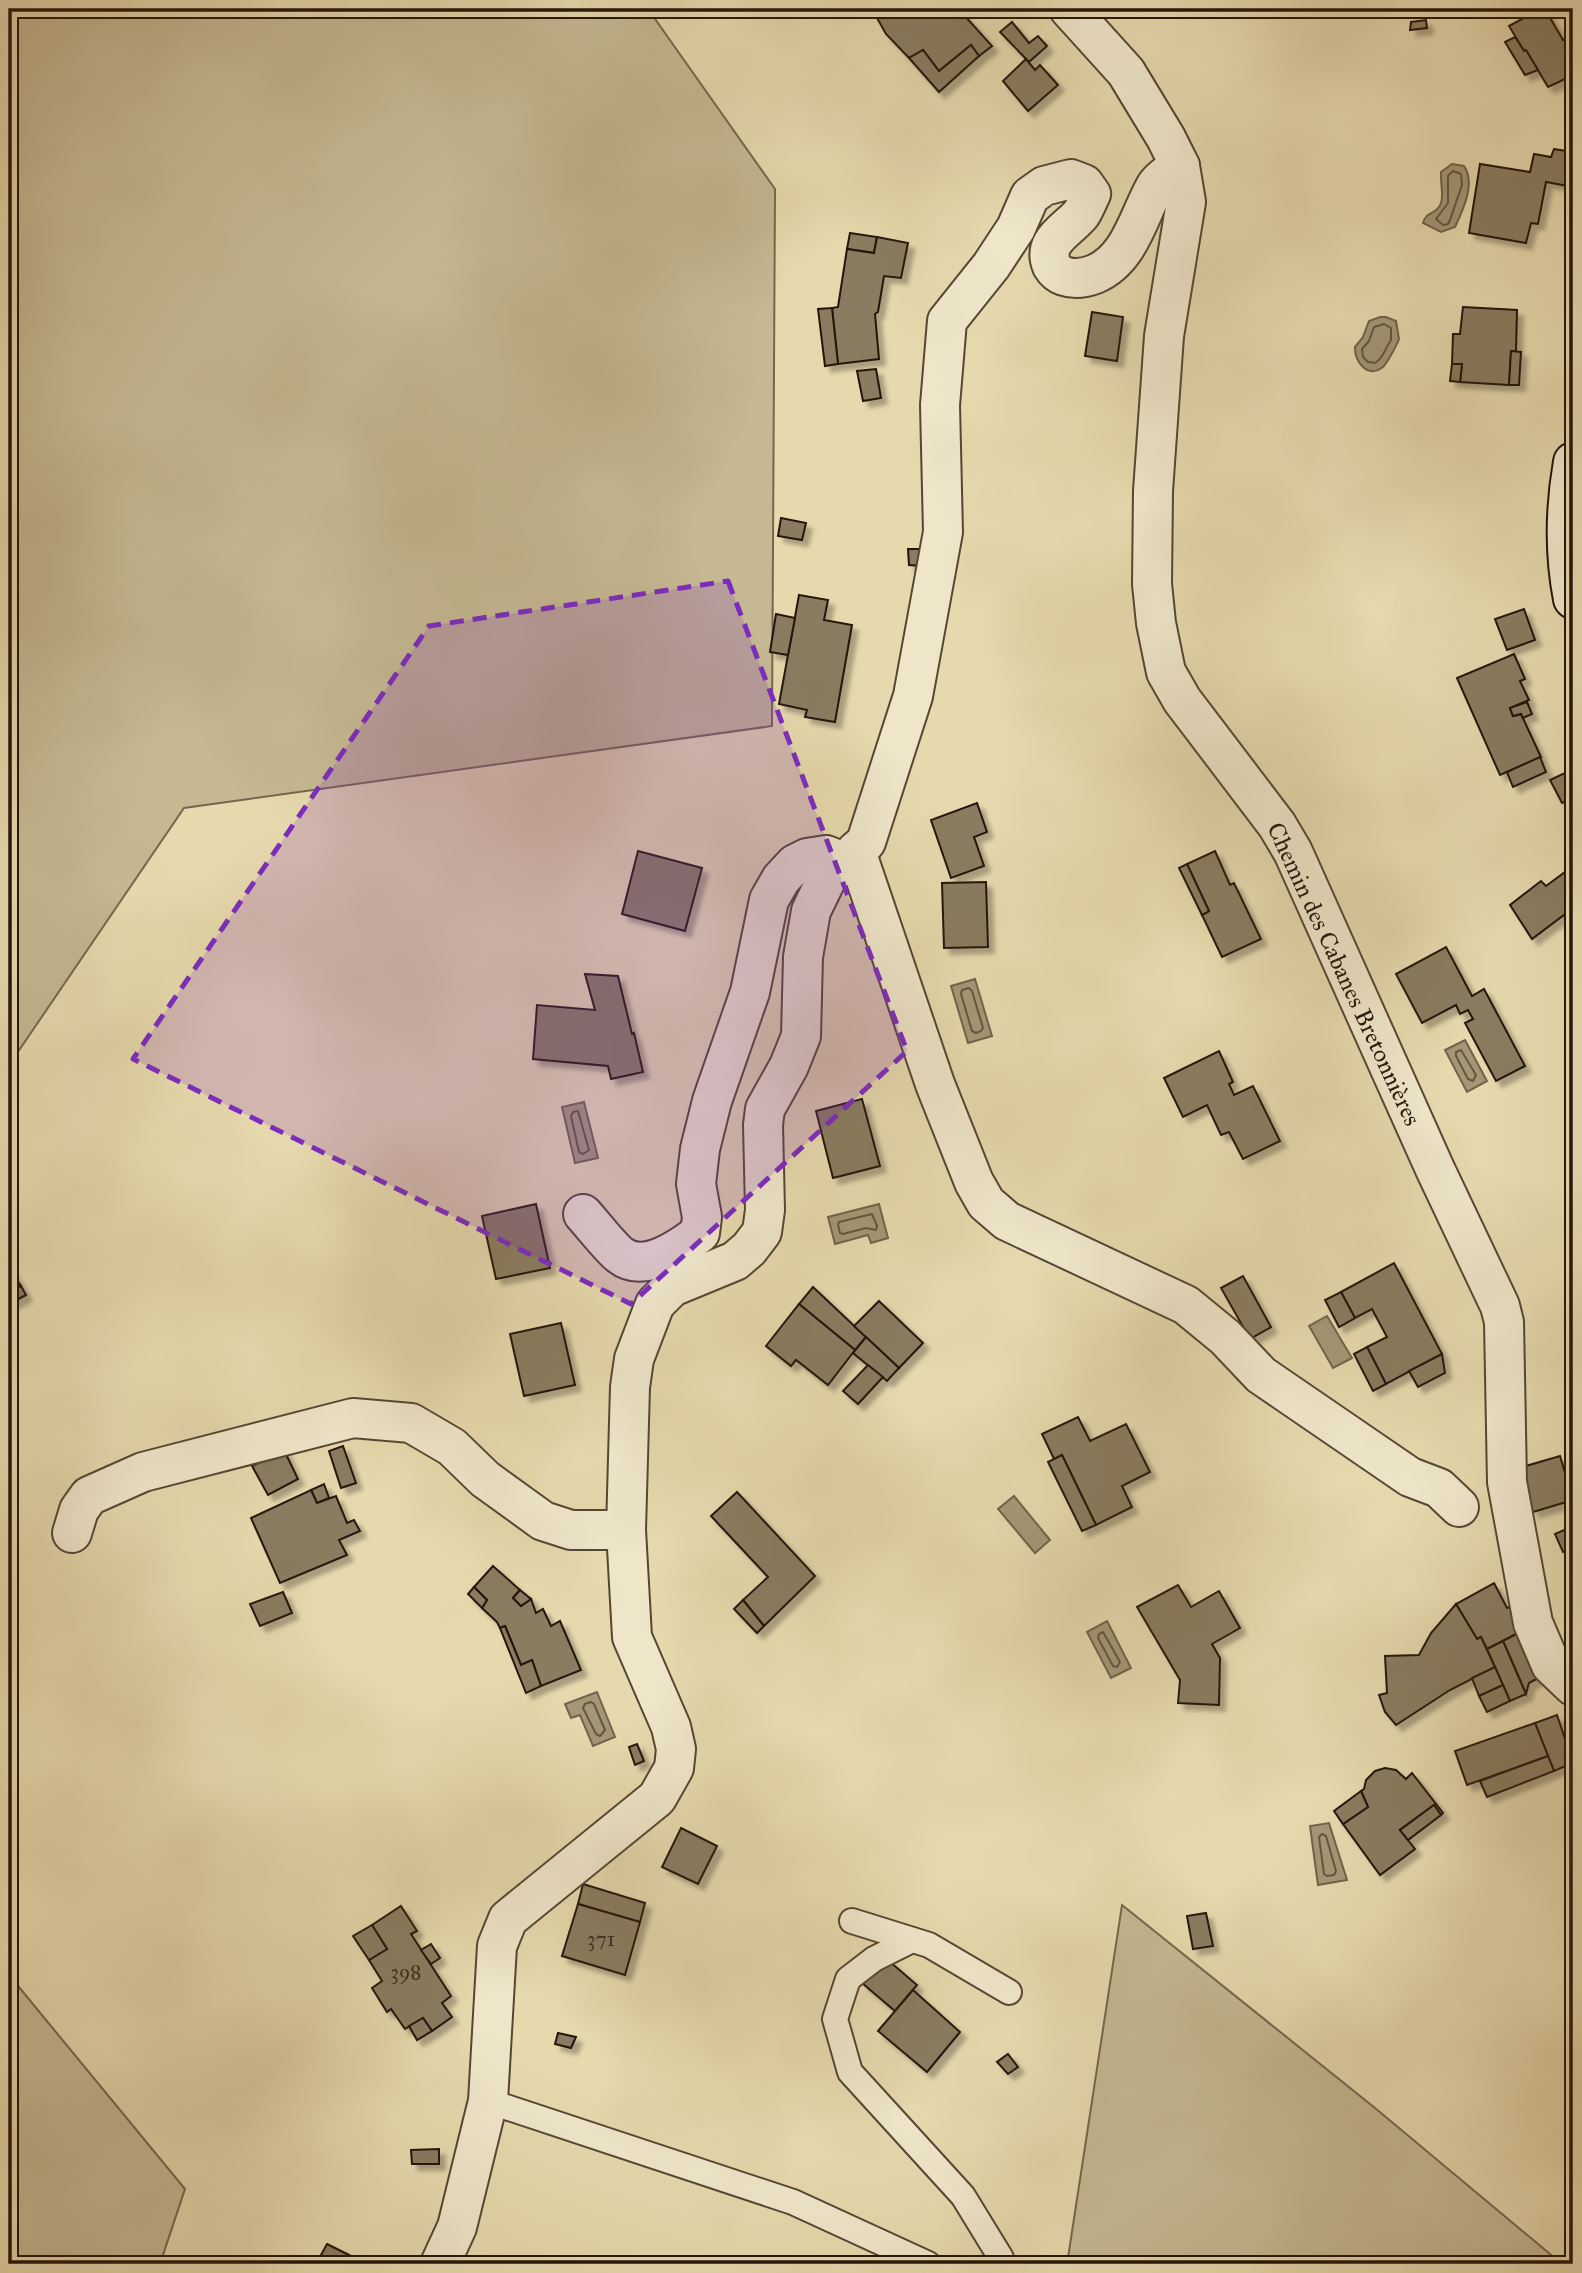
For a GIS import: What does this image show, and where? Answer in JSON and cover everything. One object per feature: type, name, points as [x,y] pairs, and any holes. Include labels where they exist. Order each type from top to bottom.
[{"type":"street","name":"Chemin des Cabanes Bretonnières","points":[[1069,9],[1126,72],[1180,166],[1186,202],[1164,336],[1153,491],[1152,583],[1158,637],[1166,672],[1182,700],[1278,825],[1293,852],[1435,1169],[1500,1306],[1504,1322],[1507,1482],[1533,1623],[1551,1665],[1573,1686]]},
{"type":"street","points":[[440,2264],[457,2227],[488,2101],[497,1946],[508,1919],[657,1798],[674,1768],[676,1749],[671,1727],[632,1637],[626,1530],[629,1387],[634,1359],[655,1304],[672,1287],[735,1261],[762,1232],[765,1210],[765,1109],[789,1066],[801,1036],[803,957],[811,911],[827,878],[866,842],[913,696],[943,532],[940,405],[947,321],[991,266],[1016,228],[1030,196],[1044,186],[1070,179],[1084,184],[1091,194],[1082,213],[1050,246],[1049,258],[1055,271],[1063,276],[1082,279],[1105,269],[1120,256],[1145,212],[1156,184],[1180,166]]},
{"type":"street","points":[[1573,462],[1567,505],[1566,547],[1573,599]]},
{"type":"street","points":[[583,1214],[621,1256],[640,1261],[658,1258],[700,1233],[702,1217],[696,1184],[700,1149],[712,1101],[750,992],[769,900],[781,879],[795,863],[825,855],[850,856]]},
{"type":"street","points":[[850,856],[935,1084],[974,1182],[986,1203],[1007,1221],[1186,1305],[1225,1337],[1261,1375],[1410,1477],[1439,1488],[1459,1507]]},
{"type":"street","points":[[72,1533],[79,1510],[89,1496],[144,1472],[353,1418],[411,1423],[452,1447],[485,1479],[543,1521],[571,1530],[626,1530]]},
{"type":"lane","points":[[852,1921],[929,1945],[1009,1992]]},
{"type":"lane","points":[[912,1940],[874,1959],[848,1979],[835,2019],[850,2071],[963,2196],[1001,2258],[1001,2264]]},
{"type":"lane","points":[[488,2101],[793,2202],[928,2264]]},
{"type":"highlighted area","points":[[728,581],[907,1051],[631,1304],[133,1059],[429,626]]},
{"type":"shaded area","points":[[9,9],[648,9],[775,189],[772,726],[184,808],[9,1065]]},
{"type":"shaded area","points":[[1122,1905],[1375,2108],[1562,2264],[1064,2264],[1068,2258]]},
{"type":"shaded area","points":[[9,1975],[185,2189],[160,2264],[9,2264]]},
{"type":"water","points":[[1452,164],[1464,166],[1469,188],[1455,227],[1441,232],[1423,223],[1441,204],[1441,172]]},
{"type":"water","points":[[1380,317],[1396,321],[1399,339],[1383,367],[1372,371],[1359,363],[1355,347],[1363,337],[1369,321]]},
{"type":"water","points":[[975,979],[992,1036],[968,1043],[951,986]]},
{"type":"water","points":[[1465,1040],[1487,1081],[1467,1092],[1445,1050]]},
{"type":"water","points":[[584,1102],[598,1158],[575,1163],[562,1107]]},
{"type":"water","points":[[879,1204],[888,1238],[871,1243],[868,1235],[835,1244],[828,1217]]},
{"type":"water","points":[[1327,1316],[1352,1358],[1333,1368],[1309,1326]]},
{"type":"water","points":[[1014,1496],[1050,1540],[1035,1553],[998,1509]]},
{"type":"water","points":[[1107,1621],[1131,1668],[1111,1678],[1087,1632]]},
{"type":"water","points":[[597,1692],[615,1737],[593,1746],[580,1715],[571,1718],[565,1704]]},
{"type":"water","points":[[1329,1823],[1347,1880],[1318,1885],[1310,1826]]},
{"type":"building","points":[[872,9],[953,9],[956,14],[964,15],[992,46],[979,56],[971,45],[939,71],[923,50],[909,58],[886,34]]},
{"type":"building","points":[[1545,9],[1563,40],[1573,34],[1572,86],[1567,78],[1548,87],[1509,26]]},
{"type":"building","points":[[1426,20],[1427,28],[1410,30],[1411,22]]},
{"type":"building","points":[[1012,22],[1029,43],[1038,36],[1047,46],[1029,62],[1000,32]]},
{"type":"building","points":[[1515,37],[1538,70],[1525,75],[1505,42]]},
{"type":"building","points":[[971,45],[979,56],[939,92],[909,58],[923,50],[939,71]]},
{"type":"building","points":[[1026,59],[1035,70],[1040,65],[1058,85],[1028,111],[1003,81]]},
{"type":"building","points":[[1554,149],[1573,152],[1573,187],[1546,182],[1538,224],[1531,223],[1526,243],[1469,233],[1480,164],[1530,172],[1534,154],[1551,157]]},
{"type":"building","points":[[850,233],[877,237],[874,253],[847,249]]},
{"type":"building","points":[[877,237],[908,243],[901,278],[884,276],[878,312],[875,314],[879,359],[838,364],[832,308],[838,307],[847,249],[874,253]]},
{"type":"building","points":[[1463,307],[1517,310],[1516,351],[1511,351],[1509,385],[1460,382],[1462,364],[1452,364],[1453,334],[1460,334]]},
{"type":"building","points":[[832,308],[838,364],[825,366],[818,309]]},
{"type":"building","points":[[1092,312],[1123,317],[1117,361],[1085,356]]},
{"type":"building","points":[[1511,351],[1521,352],[1519,385],[1509,385]]},
{"type":"building","points":[[1452,364],[1462,364],[1460,382],[1450,381]]},
{"type":"building","points":[[876,369],[881,398],[863,401],[857,371]]},
{"type":"building","points":[[781,518],[806,523],[802,540],[778,536]]},
{"type":"building","points":[[908,549],[922,549],[922,566],[909,565]]},
{"type":"building","points":[[799,595],[828,600],[824,620],[852,625],[835,722],[805,717],[807,710],[779,704]]},
{"type":"building","points":[[1524,609],[1535,640],[1507,650],[1495,619]]},
{"type":"building","points":[[776,614],[795,618],[788,655],[770,652]]},
{"type":"building","points":[[1514,654],[1525,679],[1520,681],[1529,700],[1510,708],[1513,716],[1521,714],[1541,757],[1500,775],[1457,678]]},
{"type":"building","points":[[1527,702],[1532,714],[1523,718],[1521,714],[1513,716],[1510,708]]},
{"type":"building","points":[[1540,757],[1546,772],[1513,787],[1507,772]]},
{"type":"building","points":[[1569,771],[1573,780],[1573,798],[1562,803],[1550,780]]},
{"type":"building","points":[[977,803],[987,832],[974,837],[984,866],[951,878],[931,820]]},
{"type":"building","points":[[638,851],[702,868],[685,931],[622,914]]},
{"type":"building","points":[[1215,851],[1230,885],[1234,883],[1261,939],[1222,957],[1202,915],[1209,911],[1187,864]]},
{"type":"building","points":[[1187,864],[1209,911],[1202,915],[1179,868]]},
{"type":"building","points":[[1573,866],[1573,928],[1564,915],[1532,939],[1510,905],[1541,881],[1546,886]]},
{"type":"building","points":[[986,882],[988,947],[944,948],[942,883]]},
{"type":"building","points":[[1446,947],[1472,996],[1484,989],[1525,1066],[1496,1081],[1465,1023],[1473,1019],[1468,1010],[1460,1014],[1456,1005],[1422,1023],[1396,974]]},
{"type":"building","points":[[585,974],[618,976],[643,1072],[611,1079],[608,1066],[533,1059],[537,1005],[595,1010]]},
{"type":"building","points":[[1219,1051],[1233,1082],[1229,1084],[1234,1095],[1253,1086],[1280,1141],[1243,1159],[1229,1132],[1221,1135],[1207,1105],[1183,1117],[1164,1078]]},
{"type":"building","points":[[862,1099],[880,1166],[833,1178],[816,1111]]},
{"type":"building","points":[[536,1204],[550,1268],[496,1279],[482,1216]]},
{"type":"building","points":[[1394,1263],[1442,1354],[1386,1384],[1367,1347],[1387,1337],[1372,1309],[1355,1318],[1341,1292]]},
{"type":"building","points":[[9,1268],[21,1286],[9,1293]]},
{"type":"building","points":[[1243,1276],[1271,1327],[1250,1339],[1221,1288]]},
{"type":"building","points":[[21,1286],[26,1295],[9,1304],[9,1293]]},
{"type":"building","points":[[813,1287],[866,1337],[855,1350],[799,1304]]},
{"type":"building","points":[[1341,1292],[1355,1318],[1339,1327],[1325,1300]]},
{"type":"building","points":[[879,1301],[923,1343],[899,1368],[854,1326]]},
{"type":"building","points":[[799,1304],[855,1350],[828,1385],[796,1360],[791,1366],[766,1346]]},
{"type":"building","points":[[561,1323],[575,1385],[524,1396],[510,1334]]},
{"type":"building","points":[[866,1337],[899,1368],[887,1381],[853,1353]]},
{"type":"building","points":[[1367,1347],[1386,1384],[1373,1391],[1354,1354]]},
{"type":"building","points":[[1442,1354],[1445,1373],[1418,1387],[1409,1371]]},
{"type":"building","points":[[868,1365],[883,1377],[858,1404],[843,1391]]},
{"type":"building","points":[[1078,1417],[1090,1441],[1126,1424],[1150,1472],[1122,1486],[1132,1507],[1096,1525],[1062,1455],[1054,1459],[1042,1434]]},
{"type":"building","points":[[343,1446],[356,1483],[341,1488],[329,1451]]},
{"type":"building","points":[[284,1450],[298,1479],[268,1495],[252,1466]]},
{"type":"building","points":[[1062,1455],[1096,1525],[1082,1531],[1048,1462]]},
{"type":"building","points":[[1560,1456],[1573,1500],[1533,1512],[1519,1468]]},
{"type":"building","points":[[324,1484],[329,1498],[317,1503],[311,1490]]},
{"type":"building","points":[[311,1490],[317,1503],[336,1496],[347,1523],[354,1520],[360,1531],[339,1540],[347,1555],[280,1583],[251,1518]]},
{"type":"building","points":[[737,1492],[815,1576],[764,1626],[743,1600],[768,1577],[711,1516]]},
{"type":"building","points":[[1573,1526],[1573,1547],[1563,1552],[1555,1534]]},
{"type":"building","points":[[493,1566],[520,1590],[513,1598],[521,1606],[531,1599],[536,1613],[543,1609],[551,1626],[560,1621],[581,1670],[541,1686],[532,1660],[521,1665],[505,1626],[500,1628],[482,1608],[487,1600],[474,1587]]},
{"type":"building","points":[[1494,1583],[1507,1608],[1512,1606],[1522,1631],[1487,1649],[1481,1637],[1477,1639],[1456,1604]]},
{"type":"building","points":[[1178,1585],[1191,1607],[1219,1591],[1240,1628],[1212,1644],[1220,1658],[1219,1705],[1178,1703],[1180,1680],[1137,1607]]},
{"type":"building","points":[[474,1587],[487,1600],[482,1608],[468,1594]]},
{"type":"building","points":[[520,1590],[531,1599],[521,1606],[513,1598]]},
{"type":"building","points":[[283,1592],[292,1613],[260,1626],[250,1604]]},
{"type":"building","points":[[743,1600],[764,1626],[757,1633],[734,1609]]},
{"type":"building","points":[[1456,1604],[1477,1639],[1481,1637],[1495,1667],[1450,1690],[1396,1725],[1385,1712],[1379,1695],[1387,1693],[1385,1656],[1419,1655],[1431,1633]]},
{"type":"building","points":[[505,1626],[521,1665],[532,1660],[541,1686],[526,1693],[500,1628]]},
{"type":"building","points":[[1522,1631],[1542,1676],[1529,1683],[1526,1694],[1503,1641]]},
{"type":"building","points":[[1503,1641],[1526,1694],[1510,1701],[1487,1649]]},
{"type":"building","points":[[1495,1667],[1503,1685],[1479,1696],[1472,1678]]},
{"type":"building","points":[[1503,1685],[1510,1701],[1487,1712],[1479,1696]]},
{"type":"building","points":[[1557,1715],[1573,1763],[1554,1771],[1535,1723]]},
{"type":"building","points":[[1535,1723],[1548,1756],[1467,1785],[1455,1751]]},
{"type":"building","points":[[637,1744],[644,1761],[635,1765],[629,1747]]},
{"type":"building","points":[[1548,1756],[1554,1771],[1487,1797],[1480,1781]]},
{"type":"building","points":[[1385,1768],[1396,1770],[1406,1779],[1412,1773],[1443,1813],[1441,1815],[1434,1805],[1400,1830],[1415,1849],[1380,1875],[1343,1824],[1368,1807],[1361,1791],[1366,1780],[1375,1771]]},
{"type":"building","points":[[1361,1791],[1368,1807],[1343,1824],[1334,1811]]},
{"type":"building","points":[[1434,1805],[1441,1815],[1408,1840],[1400,1830]]},
{"type":"building","points":[[681,1828],[717,1846],[698,1884],[662,1867]]},
{"type":"building","points":[[583,1884],[645,1903],[640,1922],[578,1904]]},
{"type":"building","points":[[578,1904],[640,1922],[625,1975],[562,1956]]},
{"type":"building","points":[[401,1906],[417,1931],[411,1934],[451,1996],[442,2003],[452,2017],[432,2031],[423,2018],[405,2029],[391,2009],[387,2012],[372,1988],[382,1981],[369,1960],[387,1949],[372,1925]]},
{"type":"building","points":[[1206,1913],[1213,1946],[1193,1949],[1187,1916]]},
{"type":"building","points":[[372,1925],[387,1949],[369,1960],[353,1936]]},
{"type":"building","points":[[431,1944],[440,1958],[431,1964],[421,1950]]},
{"type":"building","points":[[889,1961],[917,1985],[895,2011],[862,1983]]},
{"type":"building","points":[[913,1990],[960,2032],[927,2072],[878,2031]]},
{"type":"building","points":[[423,2018],[432,2031],[417,2040],[409,2026]]},
{"type":"building","points":[[558,2033],[576,2037],[571,2048],[555,2044]]},
{"type":"building","points":[[1008,2054],[1018,2067],[1008,2074],[997,2062]]},
{"type":"building","points":[[439,2149],[439,2164],[412,2164],[411,2150]]},
{"type":"building","points":[[327,2244],[361,2261],[359,2264],[316,2264]]}]
